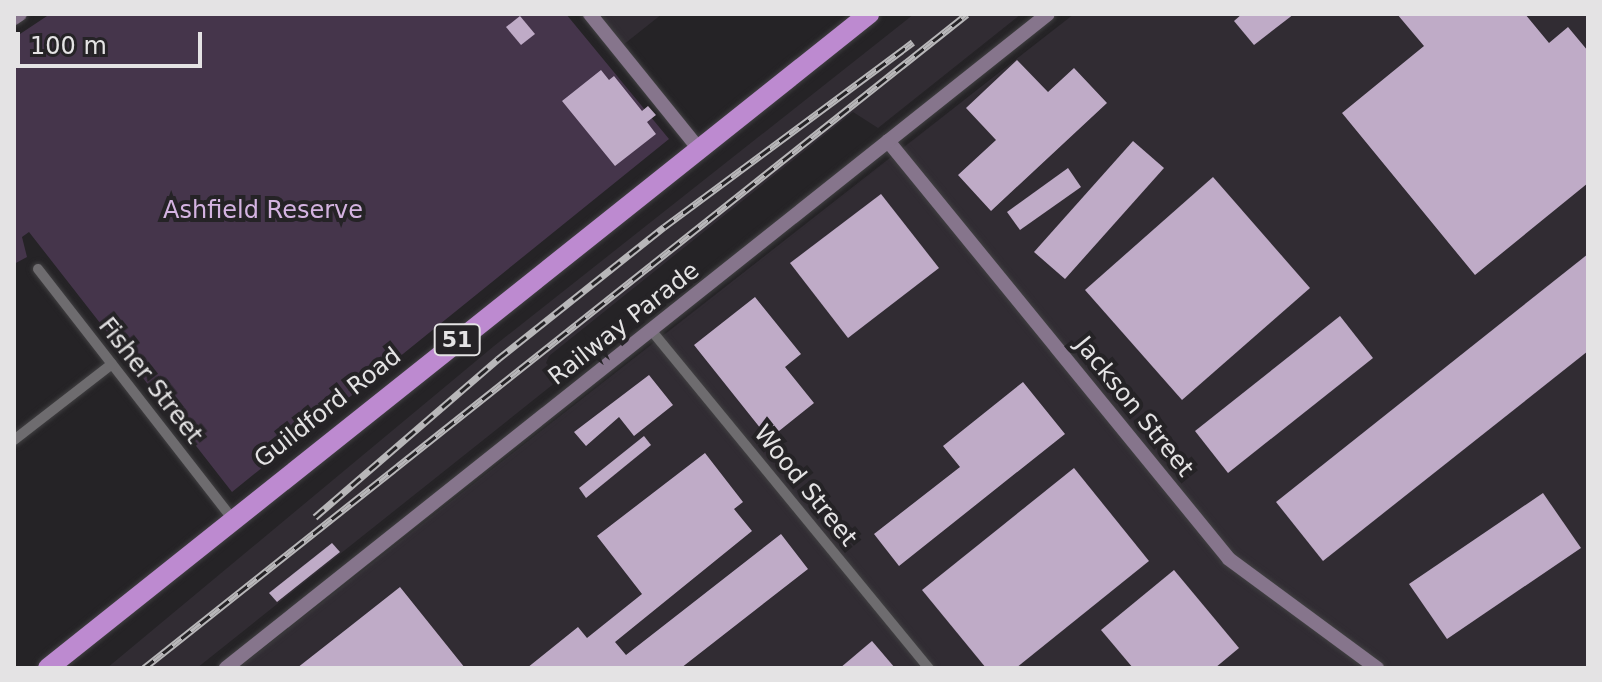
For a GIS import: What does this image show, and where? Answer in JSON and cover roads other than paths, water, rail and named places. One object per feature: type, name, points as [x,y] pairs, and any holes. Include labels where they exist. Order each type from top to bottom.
[{"type":"highway","name":"Guildford Road","points":[[48,668],[232,518],[869,14]]},
{"type":"street","points":[[14,18],[20,14]]},
{"type":"street","points":[[590,14],[699,149]]},
{"type":"street","name":"Railway Parade","points":[[226,668],[1048,14]]},
{"type":"street","name":"Jackson Street","points":[[888,141],[1229,559],[1377,668]]},
{"type":"street","name":"Fisher Street","points":[[38,269],[232,518]]},
{"type":"street","name":"Wood Street","points":[[651,330],[929,668]]},
{"type":"street","points":[[14,440],[112,364]]},
{"type":"railway","points":[[144,668],[967,14]]},
{"type":"railway","points":[[315,517],[498,359],[664,227],[913,42]]},
{"type":"park label","name":"Ashfield Reserve","points":[[263,211]]}]
